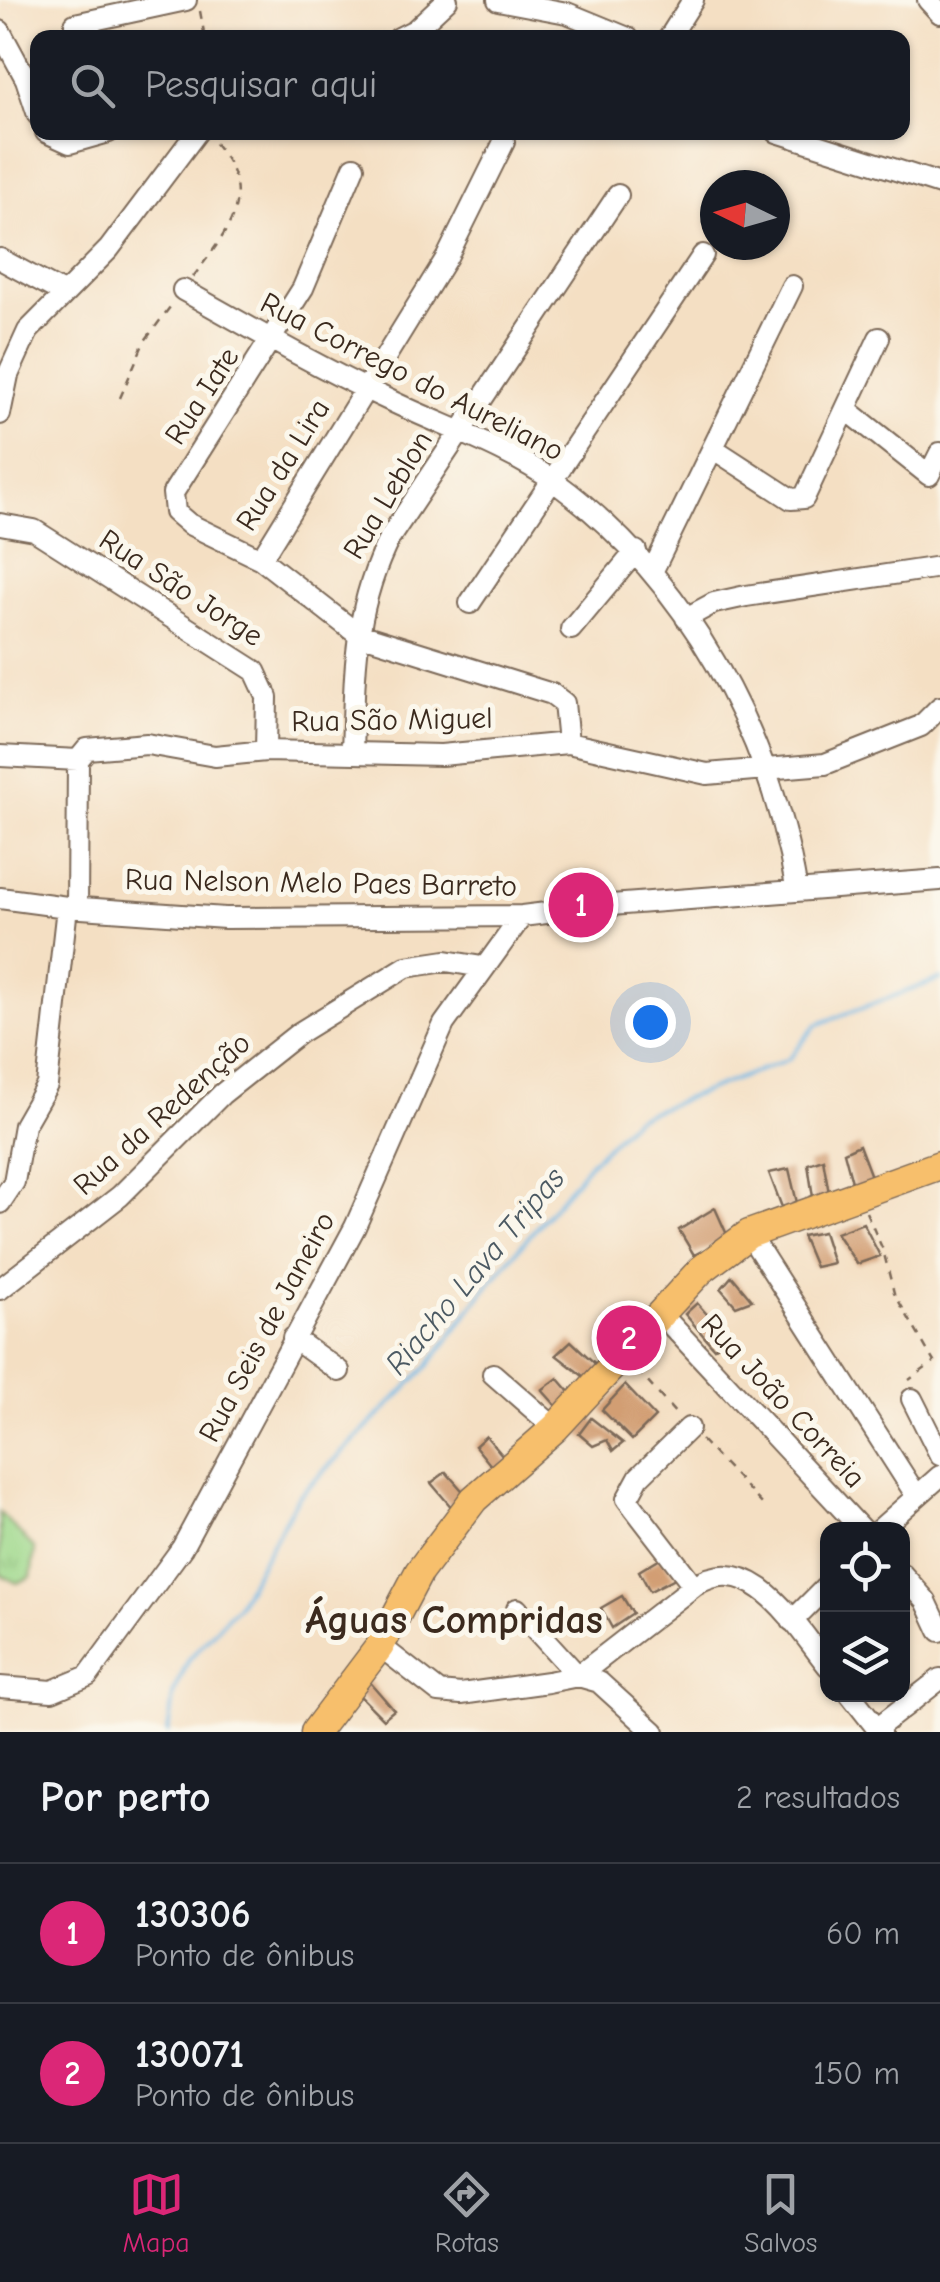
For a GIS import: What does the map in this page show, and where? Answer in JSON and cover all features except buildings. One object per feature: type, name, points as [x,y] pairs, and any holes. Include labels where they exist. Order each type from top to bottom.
[{"type":"main road","points":[[314,1732],[380,1646],[420,1572],[474,1499],[555,1428],[701,1270],[749,1234],[940,1165]]},
{"type":"street","points":[[75,24],[186,0]]},
{"type":"street","points":[[415,30],[447,0]]},
{"type":"street","points":[[498,0],[567,13],[608,30]]},
{"type":"street","points":[[674,30],[693,0]]},
{"type":"street","points":[[928,0],[940,14]]},
{"type":"street","points":[[0,31],[30,92]]},
{"type":"street","points":[[0,414],[16,351],[28,331],[108,249],[191,140]]},
{"type":"street","points":[[802,140],[940,184]]},
{"type":"street","name":"Rua da Lira","points":[[261,559],[309,475],[447,257],[504,142]]},
{"type":"street","name":"Rua Iate","points":[[261,559],[180,519],[174,494],[304,288],[354,167]]},
{"type":"street","name":"Rua Leblon","points":[[352,752],[356,633],[373,570],[390,537],[618,194]]},
{"type":"street","points":[[0,259],[63,293]]},
{"type":"street","points":[[470,603],[701,260]]},
{"type":"street","points":[[653,570],[792,286]]},
{"type":"street","name":"Rua Corrego do Aureliano","points":[[183,290],[366,390],[462,432],[552,480],[636,551],[686,618],[769,770],[797,891]]},
{"type":"street","points":[[714,449],[798,501],[810,493],[878,338]]},
{"type":"street","points":[[846,409],[929,475],[940,452]]},
{"type":"street","name":"Rua São Jorge","points":[[0,524],[34,530],[254,670],[267,697],[266,750]]},
{"type":"street","points":[[571,629],[636,551]]},
{"type":"street","points":[[261,559],[356,633],[528,686],[564,703],[568,743]]},
{"type":"street","points":[[686,618],[714,604],[746,596],[940,567]]},
{"type":"street","name":"Rua São Miguel","points":[[78,760],[87,749],[120,744],[160,746],[202,755],[266,750],[441,755],[568,743],[707,774],[825,764],[920,726],[940,707]]},
{"type":"street","points":[[0,756],[78,760],[72,908],[47,1085],[24,1125],[14,1182],[0,1203]]},
{"type":"street","name":"Rua Nelson Melo Paes Barreto","points":[[0,898],[72,908],[225,918],[522,916],[611,904],[940,880]]},
{"type":"street","name":"Rua Seis de Janeiro","points":[[0,1687],[52,1691],[68,1687],[95,1668],[182,1548],[292,1338],[356,1227],[444,1024],[522,916]]},
{"type":"street","name":"Rua da Redenção","points":[[0,1289],[120,1196],[222,1094],[299,1033],[406,966],[446,961],[482,967]]},
{"type":"street","points":[[749,1234],[916,1495]]},
{"type":"street","name":"Rua João Correia","points":[[660,1313],[855,1522]]},
{"type":"street","points":[[292,1338],[339,1371]]},
{"type":"street","points":[[492,1374],[555,1428]]},
{"type":"street","points":[[912,1398],[940,1455]]},
{"type":"street","points":[[689,1428],[638,1477],[627,1499],[694,1586]]},
{"type":"street","points":[[887,1522],[940,1476]]},
{"type":"street","points":[[578,1676],[694,1586],[722,1574],[745,1576],[820,1656]]},
{"type":"street","points":[[910,1583],[926,1601],[940,1631]]},
{"type":"street","points":[[792,1622],[820,1593]]},
{"type":"street","points":[[517,1609],[578,1676]]},
{"type":"street","points":[[380,1646],[440,1692],[461,1694],[578,1676],[600,1682],[654,1732]]},
{"type":"street","points":[[856,1702],[879,1730],[940,1679]]},
{"type":"path","points":[[198,0],[204,30]]},
{"type":"path","points":[[120,398],[144,342],[224,236],[238,202],[238,185],[227,159],[212,140]]},
{"type":"path","points":[[860,1197],[883,1250],[894,1293],[934,1362],[905,1383],[912,1398]]},
{"type":"green space","points":[[0,1513],[35,1549],[31,1577],[17,1583],[0,1574]]},
{"type":"waterway","name":"Riacho Lava Tripas","points":[[168,1732],[173,1695],[189,1659],[237,1606],[298,1497],[429,1365],[485,1289],[591,1162],[635,1118],[789,1059],[816,1025],[940,979]]},
{"type":"place","name":"130306","points":[[581,905]]},
{"type":"place","name":"130071","points":[[629,1338]]},
{"type":"district","name":"Águas Compridas","points":[[454,1620]]}]
